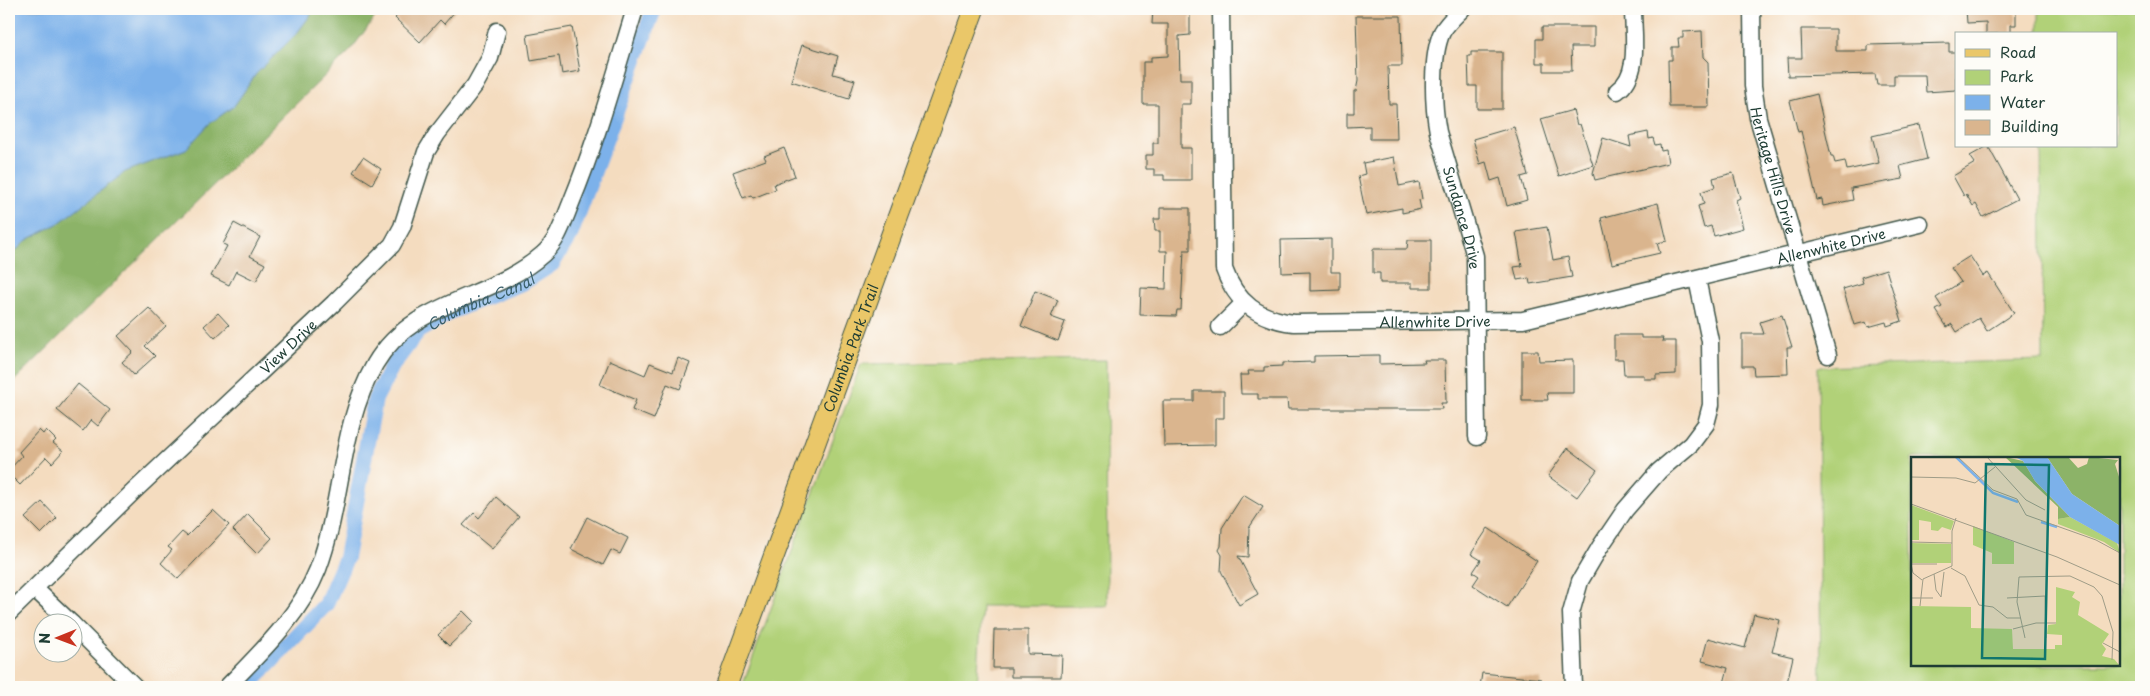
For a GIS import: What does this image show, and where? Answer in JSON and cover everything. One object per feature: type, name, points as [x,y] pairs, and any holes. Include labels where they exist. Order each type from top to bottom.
[{"type":"main road","name":"Columbia Park Trail","points":[[726,687],[974,9]]},
{"type":"street","points":[[227,687],[294,613],[318,569],[334,511],[357,405],[375,364],[388,346],[428,312],[500,282],[526,267],[544,253],[558,234],[578,188],[635,9]]},
{"type":"street","name":"Allenwhite Drive","points":[[1222,9],[1222,254],[1228,280],[1244,303],[1270,319],[1294,323],[1476,322],[1548,316],[1920,224]]},
{"type":"street","points":[[1617,92],[1626,86],[1631,75],[1633,9]]},
{"type":"street","name":"Heritage Hills Drive","points":[[1752,9],[1753,86],[1758,118],[1828,355]]},
{"type":"street","name":"Sundance Drive","points":[[1456,11],[1442,33],[1436,52],[1436,118],[1475,256],[1477,437]]},
{"type":"street","name":"View Drive","points":[[9,613],[132,492],[306,330],[392,246],[402,227],[426,152],[437,134],[475,84],[490,58],[497,31]]},
{"type":"street","points":[[1574,687],[1571,613],[1580,581],[1625,510],[1659,470],[1691,444],[1706,424],[1711,405],[1710,341],[1696,279]]},
{"type":"street","points":[[1220,328],[1244,303]]},
{"type":"street","points":[[35,589],[61,614]]},
{"type":"street","points":[[82,634],[135,687]]},
{"type":"green space","points":[[315,9],[381,9],[350,51],[9,386],[9,257],[27,240],[59,223],[125,172],[186,149],[209,124],[234,106],[256,74],[297,33]]},
{"type":"green space","points":[[2039,9],[2141,9],[2141,687],[1821,687],[1818,367],[2043,360],[2041,148],[2118,148],[2118,32],[2039,32]]},
{"type":"green space","points":[[1106,360],[1107,606],[982,606],[977,687],[742,687],[861,364]]},
{"type":"water","points":[[9,9],[315,9],[297,33],[256,74],[234,106],[209,124],[186,149],[125,172],[59,223],[27,240],[9,257]]},
{"type":"building","points":[[404,9],[457,9],[444,24],[440,20],[420,42],[395,18]]},
{"type":"building","points":[[1153,9],[1190,9],[1190,35],[1179,36],[1180,79],[1191,79],[1191,104],[1181,104],[1181,148],[1191,148],[1191,180],[1164,180],[1164,175],[1154,175],[1154,169],[1146,169],[1146,155],[1153,155],[1153,143],[1158,143],[1158,104],[1143,104],[1143,62],[1151,62],[1151,57],[1168,56],[1168,24],[1152,24]]},
{"type":"building","points":[[1966,9],[2016,9],[2016,25],[2011,25],[2011,32],[1986,32],[1986,22],[1967,23]]},
{"type":"building","points":[[1356,16],[1401,16],[1402,66],[1388,66],[1389,104],[1396,104],[1397,139],[1370,139],[1370,126],[1347,127],[1347,113],[1354,113],[1354,91],[1356,91],[1358,81]]},
{"type":"building","points":[[572,27],[580,71],[562,74],[559,56],[531,61],[527,35]]},
{"type":"building","points":[[1542,27],[1594,27],[1594,47],[1571,47],[1572,71],[1544,71],[1544,63],[1536,63],[1536,39],[1542,39]]},
{"type":"building","points":[[1801,29],[1836,29],[1836,51],[1868,51],[1868,45],[1949,43],[1949,52],[1955,52],[1955,90],[1926,92],[1925,75],[1894,75],[1894,85],[1877,85],[1875,74],[1788,76],[1787,58],[1802,58]]},
{"type":"building","points":[[1702,31],[1703,57],[1708,62],[1709,107],[1669,107],[1668,60],[1672,60],[1672,47],[1679,47],[1678,38],[1683,38],[1683,32]]},
{"type":"building","points":[[802,45],[838,56],[833,74],[855,80],[849,99],[791,81]]},
{"type":"building","points":[[1471,52],[1502,52],[1502,109],[1477,109],[1477,86],[1469,86],[1468,56],[1471,56]]},
{"type":"building","points":[[1817,94],[1831,156],[1833,156],[1835,163],[1845,161],[1847,170],[1879,163],[1872,136],[1919,125],[1927,159],[1900,166],[1903,179],[1851,188],[1853,200],[1823,206],[1822,199],[1817,200],[1801,131],[1798,132],[1790,101]]},
{"type":"building","points":[[1573,110],[1577,125],[1580,124],[1593,165],[1559,176],[1541,119]]},
{"type":"building","points":[[1514,127],[1528,175],[1521,177],[1527,200],[1507,206],[1500,178],[1491,181],[1486,162],[1480,164],[1473,139]]},
{"type":"building","points":[[1648,132],[1649,139],[1653,138],[1655,145],[1660,144],[1661,151],[1666,150],[1668,163],[1595,180],[1593,173],[1603,138],[1631,147],[1629,136]]},
{"type":"building","points":[[784,148],[795,176],[774,184],[776,189],[753,198],[751,195],[743,198],[733,172],[766,160],[764,156]]},
{"type":"building","points":[[1984,148],[1989,148],[2017,199],[1983,217],[1976,204],[1973,206],[1966,194],[1964,196],[1953,176],[1975,163],[1970,156]]},
{"type":"building","points":[[363,157],[381,169],[372,184],[353,172]]},
{"type":"building","points":[[1394,157],[1399,186],[1419,182],[1422,199],[1419,200],[1421,209],[1402,213],[1402,208],[1366,215],[1358,176],[1365,174],[1363,163]]},
{"type":"building","points":[[1733,173],[1740,198],[1736,200],[1743,228],[1714,236],[1711,226],[1704,228],[1698,206],[1704,204],[1701,192],[1715,187],[1713,178]]},
{"type":"building","points":[[1658,203],[1667,241],[1657,243],[1660,253],[1612,264],[1601,218]]},
{"type":"building","points":[[1160,208],[1190,208],[1190,250],[1184,250],[1181,310],[1177,310],[1176,316],[1140,315],[1141,288],[1166,289],[1167,251],[1160,251],[1160,231],[1155,231],[1154,219],[1160,219]]},
{"type":"building","points":[[234,223],[260,237],[250,256],[265,264],[256,281],[236,271],[229,285],[211,276],[227,246],[223,244]]},
{"type":"building","points":[[1547,227],[1553,260],[1568,257],[1572,277],[1530,284],[1529,278],[1517,280],[1514,267],[1522,266],[1516,232]]},
{"type":"building","points":[[1331,239],[1331,272],[1340,272],[1340,290],[1310,291],[1310,272],[1282,273],[1281,240]]},
{"type":"building","points":[[1408,240],[1431,240],[1431,288],[1412,288],[1412,283],[1380,283],[1380,273],[1373,273],[1373,249],[1407,249]]},
{"type":"building","points":[[1970,256],[1983,276],[1988,273],[2014,313],[1987,331],[1979,318],[1957,332],[1952,324],[1947,327],[1936,310],[1942,307],[1936,298],[1961,282],[1951,268]]},
{"type":"building","points":[[1886,269],[1902,321],[1887,326],[1886,322],[1868,327],[1866,322],[1854,325],[1843,289],[1863,283],[1861,277]]},
{"type":"building","points":[[1035,291],[1058,300],[1051,317],[1065,322],[1058,341],[1021,326]]},
{"type":"building","points":[[149,308],[166,326],[145,346],[155,356],[134,375],[122,362],[133,352],[118,336]]},
{"type":"building","points":[[218,313],[229,325],[215,338],[204,326]]},
{"type":"building","points":[[1782,315],[1792,347],[1787,347],[1788,374],[1754,375],[1753,366],[1742,366],[1742,334],[1764,334],[1760,322]]},
{"type":"building","points":[[1614,335],[1641,335],[1641,338],[1663,338],[1662,341],[1676,341],[1676,374],[1656,375],[1656,379],[1644,379],[1644,375],[1624,375],[1623,359],[1614,359]]},
{"type":"building","points":[[1522,351],[1538,351],[1539,361],[1573,360],[1573,393],[1547,393],[1548,400],[1522,400]]},
{"type":"building","points":[[1379,355],[1379,364],[1425,363],[1424,360],[1445,360],[1446,403],[1441,403],[1442,409],[1288,409],[1287,399],[1258,399],[1258,394],[1241,394],[1240,375],[1249,375],[1248,371],[1264,371],[1264,367],[1282,366],[1282,363],[1314,362],[1314,356]]},
{"type":"building","points":[[678,358],[690,363],[680,389],[667,384],[654,419],[632,410],[636,400],[600,385],[610,360],[645,375],[650,363],[673,372]]},
{"type":"building","points":[[78,384],[110,410],[98,426],[91,420],[83,431],[57,410]]},
{"type":"building","points":[[1194,391],[1224,391],[1224,418],[1215,418],[1215,445],[1164,446],[1163,401],[1194,401]]},
{"type":"building","points":[[39,430],[43,434],[46,430],[56,440],[53,443],[63,451],[52,463],[46,457],[20,485],[9,474],[9,470],[22,456],[19,452]]},
{"type":"building","points":[[1568,448],[1597,470],[1577,497],[1548,476]]},
{"type":"building","points":[[1243,495],[1263,507],[1249,528],[1248,557],[1238,556],[1258,594],[1239,605],[1221,571],[1222,555],[1219,550],[1222,528]]},
{"type":"building","points":[[496,497],[519,517],[492,549],[463,525],[474,513],[479,518]]},
{"type":"building","points":[[42,502],[57,518],[41,534],[25,518]]},
{"type":"building","points":[[213,510],[229,525],[178,579],[161,563],[172,550],[168,547],[182,532],[187,536]]},
{"type":"building","points":[[248,514],[272,538],[257,554],[233,530]]},
{"type":"building","points":[[587,517],[628,538],[620,554],[611,550],[603,565],[571,549]]},
{"type":"building","points":[[1488,528],[1537,561],[1507,607],[1473,585],[1479,576],[1473,572],[1481,560],[1471,554]]},
{"type":"building","points":[[463,611],[474,622],[449,646],[438,635]]},
{"type":"building","points":[[1754,614],[1780,620],[1772,652],[1793,657],[1786,687],[1723,687],[1728,668],[1702,661],[1708,638],[1745,648]]},
{"type":"building","points":[[994,630],[1028,630],[1028,654],[1062,655],[1061,677],[1011,677],[1011,668],[993,668]]},
{"type":"building","points":[[1482,673],[1541,679],[1540,687],[1480,687]]},
{"type":"waterway","name":"Columbia Canal","points":[[247,687],[326,604],[346,558],[375,399],[392,366],[418,331],[452,311],[524,282],[552,264],[571,233],[654,9]]}]
